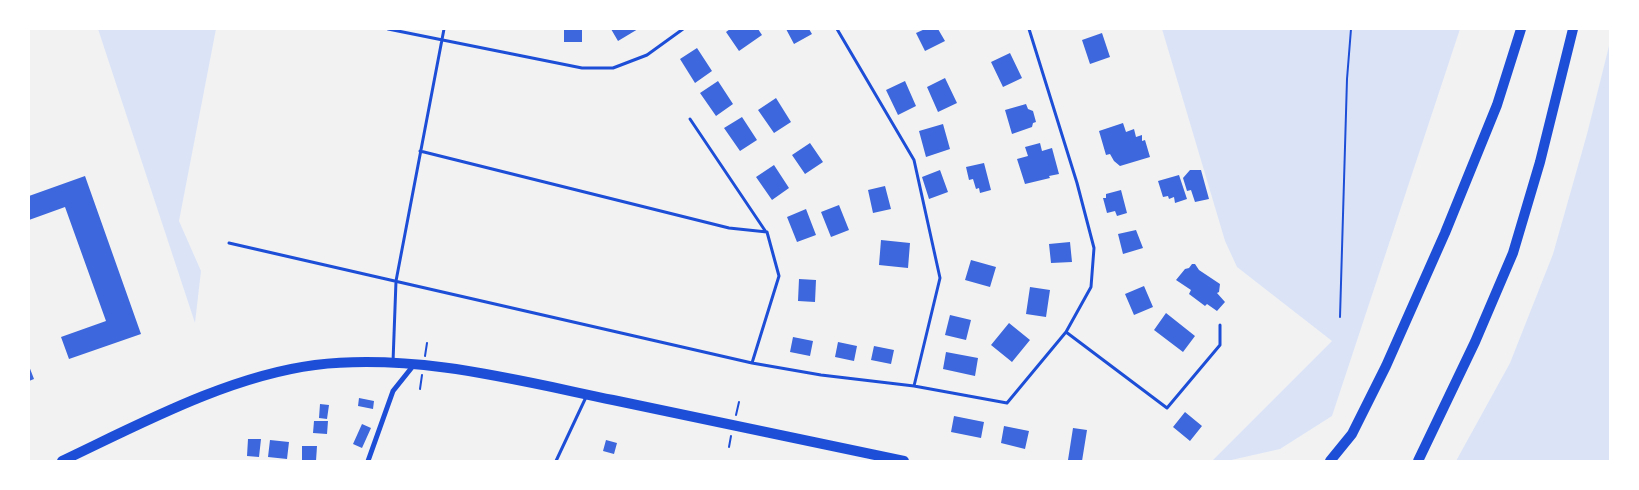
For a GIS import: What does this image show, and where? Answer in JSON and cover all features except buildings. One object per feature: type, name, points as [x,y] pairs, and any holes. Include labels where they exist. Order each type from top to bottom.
[{"type":"main road","points":[[1330,461],[1352,434],[1386,366],[1445,233],[1496,105],[1521,29]]},
{"type":"main road","points":[[1418,461],[1475,342],[1513,253],[1540,162],[1573,29]]},
{"type":"main road","points":[[62,461],[135,426],[200,398],[250,380],[314,365],[345,363],[393,363],[472,371],[904,461]]},
{"type":"street","points":[[368,461],[393,391],[414,365]]},
{"type":"lane","points":[[388,29],[582,68],[613,68],[647,55],[683,29]]},
{"type":"lane","points":[[393,363],[396,281],[444,29]]},
{"type":"lane","points":[[837,29],[914,160],[940,278],[914,386]]},
{"type":"lane","points":[[229,243],[752,363],[821,375],[914,386],[1007,403],[1066,332],[1091,287],[1094,248],[1029,29]]},
{"type":"lane","points":[[690,120],[767,232],[779,276],[752,363]]},
{"type":"lane","points":[[420,151],[729,228],[767,232]]},
{"type":"lane","points":[[1066,332],[1167,408],[1220,345],[1220,325]]},
{"type":"lane","points":[[556,461],[587,395]]},
{"type":"path","points":[[1340,317],[1347,79],[1351,29]]},
{"type":"shaded area","points":[[98,29],[216,29],[179,221],[201,271],[195,323]]},
{"type":"shaded area","points":[[1162,29],[1460,29],[1332,416],[1280,449],[1227,461],[1212,461],[1332,341],[1237,267],[1225,241]]},
{"type":"shaded area","points":[[1610,42],[1610,461],[1456,461],[1510,363],[1553,254],[1587,134]]}]
